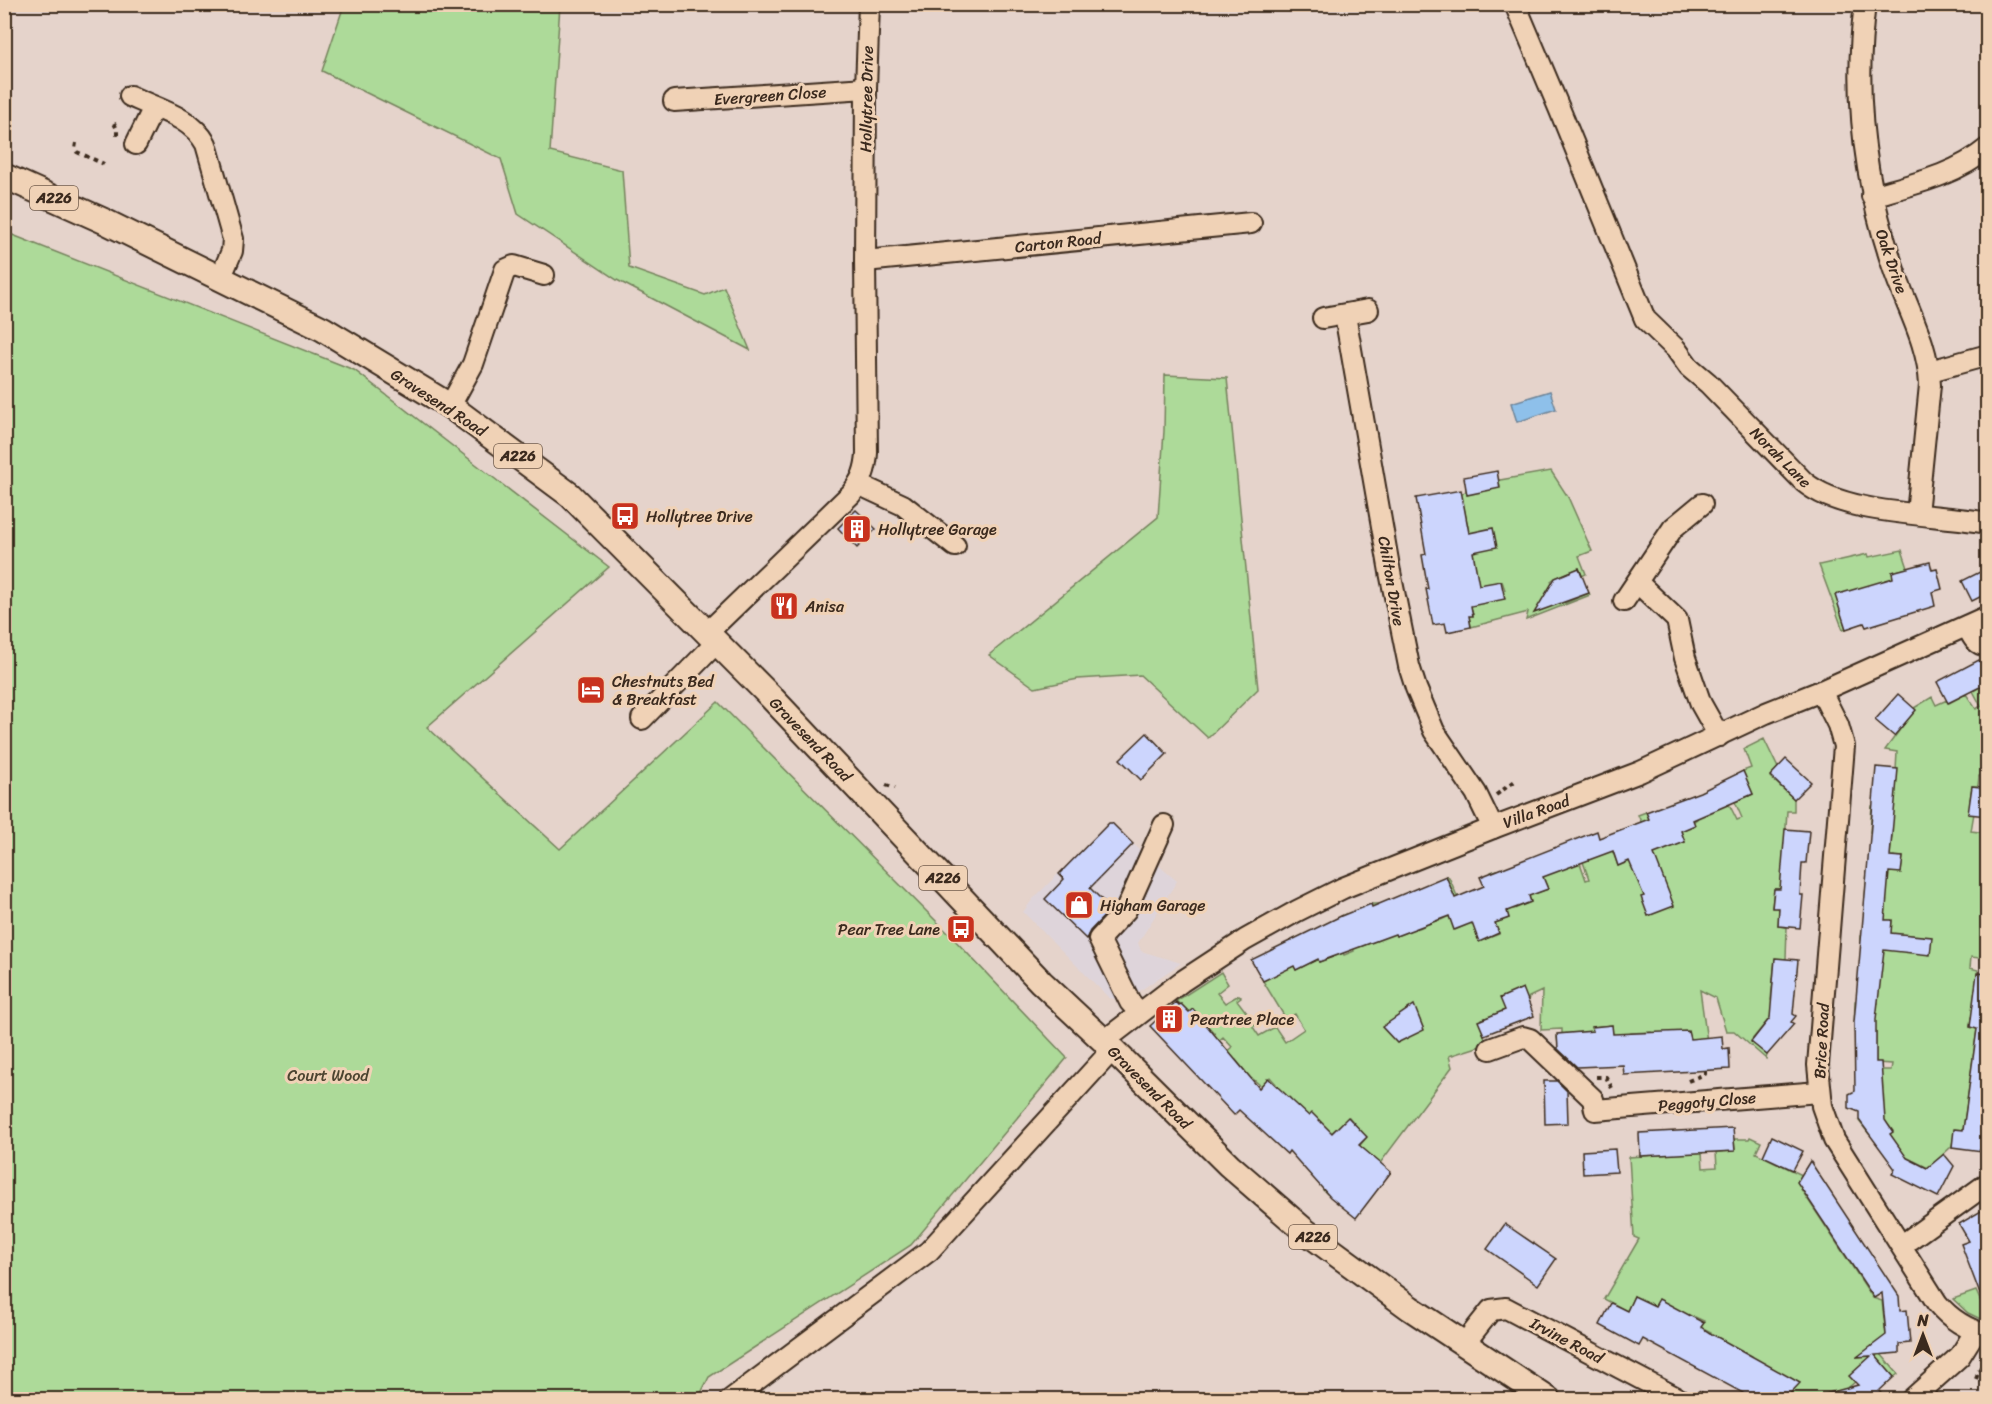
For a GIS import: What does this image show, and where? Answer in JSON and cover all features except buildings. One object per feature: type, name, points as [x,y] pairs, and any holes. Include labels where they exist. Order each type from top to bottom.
[{"type":"main road","name":"Gravesend Road","points":[[4,176],[104,220],[323,329],[450,406],[570,495],[712,637],[1041,982],[1109,1045],[1229,1165],[1305,1231],[1410,1308],[1549,1400]]},
{"type":"street","name":"Hollytree Drive","points":[[642,719],[712,637],[851,494],[865,469],[867,453],[865,261],[868,4]]},
{"type":"street","name":"Norah Lane","points":[[1515,4],[1645,319],[1676,349],[1689,367],[1708,383],[1813,490],[1852,505],[1988,523]]},
{"type":"street","name":"Oak Drive","points":[[1865,4],[1860,46],[1859,85],[1864,151],[1872,196],[1896,278],[1924,344],[1930,371],[1917,514]]},
{"type":"street","name":"Evergreen Close","points":[[674,101],[866,88]]},
{"type":"street","points":[[130,96],[188,124],[206,144],[232,236],[232,251],[220,279]]},
{"type":"street","points":[[136,144],[154,107]]},
{"type":"street","points":[[1872,196],[1951,172],[1988,148]]},
{"type":"street","name":"Carton Road","points":[[865,261],[1251,223]]},
{"type":"street","points":[[450,406],[476,355],[505,270],[514,266],[544,275]]},
{"type":"street","points":[[1323,318],[1368,310]]},
{"type":"street","name":"Chilton Drive","points":[[1345,315],[1390,572],[1409,666],[1434,731],[1476,793],[1493,828]]},
{"type":"street","points":[[1673,323],[1676,349]]},
{"type":"street","points":[[1930,371],[1988,355]]},
{"type":"street","points":[[858,484],[903,506],[955,546]]},
{"type":"street","points":[[1624,602],[1673,528],[1702,504]]},
{"type":"street","points":[[1638,583],[1677,620],[1685,658],[1698,695],[1719,736]]},
{"type":"street","name":"Villa Road","points":[[1109,1045],[1139,1012],[1181,982],[1245,940],[1343,888],[1631,775],[1988,616]]},
{"type":"street","points":[[1967,626],[1976,642],[1988,646]]},
{"type":"street","name":"Brice Road","points":[[1821,691],[1838,725],[1844,749],[1818,1061],[1823,1113],[1836,1144],[1942,1310],[1956,1321],[1981,1333]]},
{"type":"street","points":[[1139,1012],[1130,1002],[1099,939],[1126,910],[1164,825]]},
{"type":"street","points":[[1490,1049],[1523,1037],[1530,1039],[1582,1088]]},
{"type":"street","points":[[730,1400],[929,1251],[1109,1045]]},
{"type":"street","name":"Peggoty Close","points":[[1582,1088],[1593,1099],[1595,1110],[1820,1092]]},
{"type":"street","points":[[1902,1245],[1988,1184]]},
{"type":"street","name":"Irvine Road","points":[[1464,1344],[1491,1310],[1506,1308],[1681,1400]]},
{"type":"street","points":[[1911,1400],[1960,1356],[1981,1333]]},
{"type":"path","points":[[76,144],[77,152],[104,164]]},
{"type":"path","points":[[1490,800],[1515,781]]},
{"type":"path","points":[[1688,1081],[1705,1074],[1705,1071]]},
{"type":"path","points":[[1582,1088],[1584,1079],[1587,1077],[1606,1077],[1617,1094]]},
{"type":"path","points":[[1976,1379],[1982,1364],[1988,1360]]},
{"type":"shaded area","points":[[1109,823],[1112,823],[1177,881],[1138,943],[1141,951],[1181,963],[1126,1000],[1109,998],[1023,912],[1033,899]]},
{"type":"green space","points":[[344,5],[560,5],[550,152],[622,170],[629,268],[705,295],[724,287],[750,350],[617,280],[518,214],[501,159],[322,71]]},
{"type":"green space","name":"Court Wood","points":[[5,232],[354,370],[609,567],[427,727],[560,849],[718,702],[949,934],[1067,1058],[911,1245],[709,1377],[698,1399],[5,1399]]},
{"type":"green space","points":[[1165,375],[1227,378],[1258,689],[1208,738],[1140,675],[1078,679],[1035,688],[989,655],[1158,517]]},
{"type":"green space","points":[[1551,471],[1568,497],[1592,551],[1579,556],[1586,574],[1582,576],[1579,568],[1551,581],[1555,591],[1565,603],[1589,593],[1590,595],[1526,620],[1528,612],[1471,627],[1469,616],[1473,615],[1472,610],[1468,611],[1466,602],[1484,603],[1482,595],[1505,590],[1502,581],[1483,585],[1472,592],[1472,560],[1474,559],[1461,493],[1466,492],[1466,486]]},
{"type":"green space","points":[[1902,550],[1908,568],[1892,572],[1894,582],[1836,595],[1846,629],[1843,630],[1819,565],[1868,554],[1869,557]]},
{"type":"green space","points":[[1987,683],[1987,777],[1979,776],[1978,786],[1972,786],[1970,800],[1976,801],[1971,831],[1987,833],[1981,887],[1987,889],[1984,932],[1987,933],[1987,945],[1982,945],[1980,958],[1971,957],[1970,968],[1978,970],[1974,1000],[1979,1018],[1971,1017],[1970,1027],[1977,1029],[1963,1130],[1955,1129],[1952,1146],[1937,1160],[1948,1174],[1948,1178],[1902,1155],[1890,1134],[1893,1131],[1886,1122],[1869,1134],[1859,1121],[1878,1119],[1877,1070],[1891,1070],[1892,1064],[1876,1063],[1876,1032],[1854,1032],[1855,1001],[1878,1003],[1861,949],[1861,936],[1890,939],[1892,921],[1885,920],[1865,898],[1867,872],[1901,872],[1903,857],[1890,856],[1892,834],[1870,832],[1872,806],[1894,808],[1897,752],[1885,750],[1914,708],[1932,697],[1936,705],[1947,700],[1949,703],[1966,694],[1976,709],[1981,706],[1973,691]]},
{"type":"green space","points":[[1764,739],[1778,768],[1770,777],[1794,799],[1794,811],[1787,811],[1782,889],[1774,889],[1772,907],[1779,908],[1778,926],[1787,927],[1786,959],[1775,959],[1771,1000],[1775,1005],[1781,1004],[1751,1041],[1767,1055],[1766,1059],[1734,1031],[1726,1031],[1716,998],[1700,990],[1708,1049],[1651,1041],[1651,1032],[1631,1033],[1613,1042],[1612,1025],[1593,1027],[1594,1042],[1558,1044],[1557,1037],[1562,1036],[1562,1029],[1541,1030],[1542,991],[1529,997],[1528,1001],[1479,1021],[1487,1044],[1449,1056],[1452,1067],[1366,1182],[1349,1168],[1327,1194],[1323,1190],[1366,1138],[1349,1117],[1319,1144],[1290,1098],[1282,1092],[1264,1097],[1276,1084],[1270,1077],[1261,1086],[1253,1079],[1243,1090],[1233,1080],[1245,1071],[1236,1060],[1223,1070],[1216,1061],[1232,1047],[1223,1037],[1207,1051],[1202,1044],[1214,1033],[1204,1022],[1191,1033],[1198,1015],[1193,1009],[1189,1012],[1176,1001],[1221,972],[1228,984],[1217,993],[1225,1003],[1239,995],[1241,997],[1237,1000],[1256,1025],[1253,1027],[1259,1036],[1275,1027],[1285,1042],[1304,1029],[1295,1014],[1286,1019],[1263,981],[1294,965],[1296,970],[1318,959],[1319,962],[1354,951],[1340,917],[1345,914],[1359,947],[1385,937],[1371,904],[1378,904],[1388,930],[1393,928],[1396,936],[1411,930],[1415,920],[1419,928],[1433,922],[1437,911],[1441,920],[1449,916],[1455,930],[1466,925],[1446,876],[1449,877],[1457,896],[1461,896],[1480,941],[1499,934],[1495,923],[1509,918],[1491,872],[1497,870],[1514,909],[1531,902],[1527,890],[1533,887],[1536,893],[1548,889],[1541,872],[1580,863],[1586,880],[1589,879],[1583,862],[1608,838],[1618,866],[1631,861],[1642,824],[1638,815],[1646,812],[1655,834],[1681,843],[1685,842],[1681,831],[1697,819],[1693,810],[1729,804],[1737,820],[1742,818],[1735,802],[1753,794],[1743,771],[1751,768],[1744,749]]},
{"type":"green space","points":[[1750,1137],[1761,1142],[1756,1153],[1802,1175],[1801,1189],[1873,1298],[1882,1301],[1888,1354],[1881,1354],[1898,1374],[1894,1377],[1880,1362],[1850,1376],[1855,1382],[1847,1392],[1836,1391],[1822,1395],[1823,1399],[1792,1399],[1744,1372],[1752,1356],[1734,1346],[1726,1359],[1703,1346],[1711,1332],[1705,1329],[1703,1333],[1699,1331],[1704,1321],[1695,1317],[1689,1327],[1666,1316],[1649,1343],[1658,1327],[1634,1296],[1627,1311],[1604,1299],[1639,1239],[1634,1237],[1629,1157],[1702,1152],[1703,1168],[1717,1167],[1716,1152],[1735,1151],[1734,1139],[1749,1139]]},
{"type":"green space","points":[[1976,1291],[1981,1302],[1987,1298],[1987,1322],[1968,1313],[1953,1299]]},
{"type":"water","points":[[1550,391],[1556,409],[1517,422],[1511,403]]},
{"type":"place","name":"Hollytree Drive","points":[[625,516]]},
{"type":"place","name":"Hollytree Garage","points":[[857,529]]},
{"type":"place","name":"Anisa","points":[[784,606]]},
{"type":"place","name":"Chestnuts Bed & Breakfast","points":[[591,690]]},
{"type":"place","name":"Higham Garage","points":[[1079,905]]},
{"type":"place","name":"Pear Tree Lane","points":[[961,929]]},
{"type":"place","name":"Peartree Place","points":[[1169,1019]]}]
